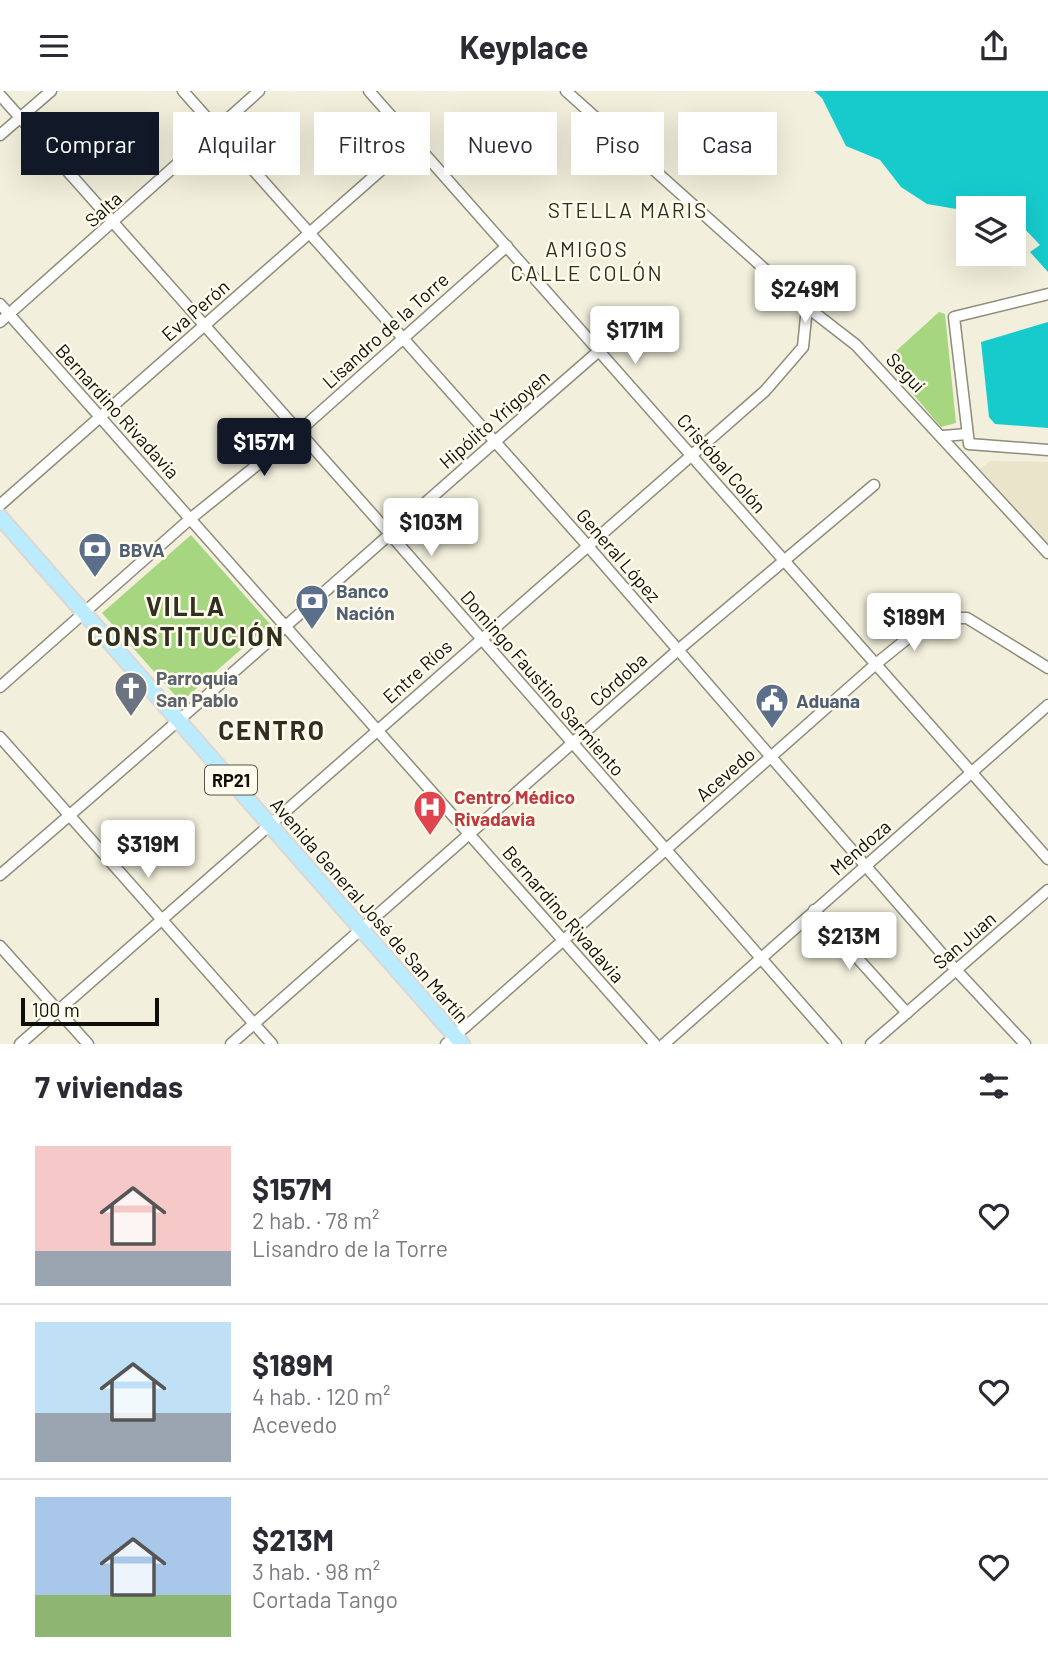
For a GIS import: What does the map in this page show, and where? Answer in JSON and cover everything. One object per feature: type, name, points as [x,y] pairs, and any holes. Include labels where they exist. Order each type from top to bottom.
[{"type":"main road","name":"Avenida General José de San Martín","points":[[0,517],[362,928],[454,1041]]},
{"type":"street","points":[[0,135],[51,91]]},
{"type":"street","name":"General López","points":[[183,91],[202,112]]},
{"type":"street","name":"Salta","points":[[235,112],[259,91]]},
{"type":"street","name":"Cristóbal Colón","points":[[369,91],[387,112]]},
{"type":"street","name":"Seguí","points":[[566,91],[807,307],[856,345],[943,436],[1048,553]]},
{"type":"street","name":"Domingo Faustino Sarmiento","points":[[0,95],[389,533],[836,1044]]},
{"type":"street","name":"Cristóbal Colón","points":[[430,161],[1048,859]]},
{"type":"street","name":"Salta","points":[[0,322],[114,224],[173,168]]},
{"type":"street","name":"General López","points":[[258,175],[587,545],[956,970],[1025,1044]]},
{"type":"street","name":"Eva Perón","points":[[0,505],[376,175]]},
{"type":"street","name":"Lisandro de la Torre","points":[[0,687],[190,519],[298,432],[401,337],[507,246]]},
{"type":"street","points":[[1048,294],[954,317],[969,443],[975,446],[1048,450]]},
{"type":"street","name":"Bernardino Rivadavia","points":[[0,304],[655,1044]]},
{"type":"street","name":"Entre Ríos","points":[[20,1044],[765,391],[803,347],[807,307]]},
{"type":"street","name":"Hipólito Yrigoyen","points":[[0,876],[286,629],[389,533],[600,350]]},
{"type":"street","points":[[943,436],[967,434]]},
{"type":"street","name":"Córdoba","points":[[231,1044],[782,559],[874,485]]},
{"type":"street","name":"Acevedo","points":[[454,1041],[562,941],[877,663],[933,618],[967,618],[1048,668]]},
{"type":"street","name":"Mendoza","points":[[664,1044],[1048,705]]},
{"type":"street","points":[[0,737],[272,1044]]},
{"type":"street","name":"San Juan","points":[[872,1044],[1048,890]]},
{"type":"street","points":[[814,910],[906,1013]]},
{"type":"street","points":[[0,946],[88,1044]]},
{"type":"shaded area","points":[[990,461],[1048,462],[1048,543],[980,469]]},
{"type":"green space","points":[[939,312],[945,314],[956,423],[941,427],[885,361]]},
{"type":"green space","points":[[191,535],[270,624],[181,702],[102,613]]},
{"type":"water","points":[[814,91],[1048,91],[1048,272],[1030,252],[1040,245],[1026,230],[1026,196],[956,196],[956,209],[927,204],[901,187],[880,160],[846,146],[822,98]]},
{"type":"water","points":[[1048,322],[1048,428],[995,424],[989,417],[981,342]]},
{"type":"place","name":"BBVA","points":[[95,579]]},
{"type":"place","name":"Banco Nación","points":[[312,631]]},
{"type":"place","name":"Parroquia San Pablo","points":[[131,718]]},
{"type":"place","name":"Aduana","points":[[772,730]]},
{"type":"place","name":"Centro Médico Rivadavia","points":[[430,837]]},
{"type":"district","name":"STELLA MARIS","points":[[628,209]]},
{"type":"district","name":"AMIGOS CALLE COLÓN","points":[[587,260]]},
{"type":"district","name":"VILLA CONSTITUCIÓN","points":[[186,620]]},
{"type":"district","name":"CENTRO","points":[[272,729]]}]
